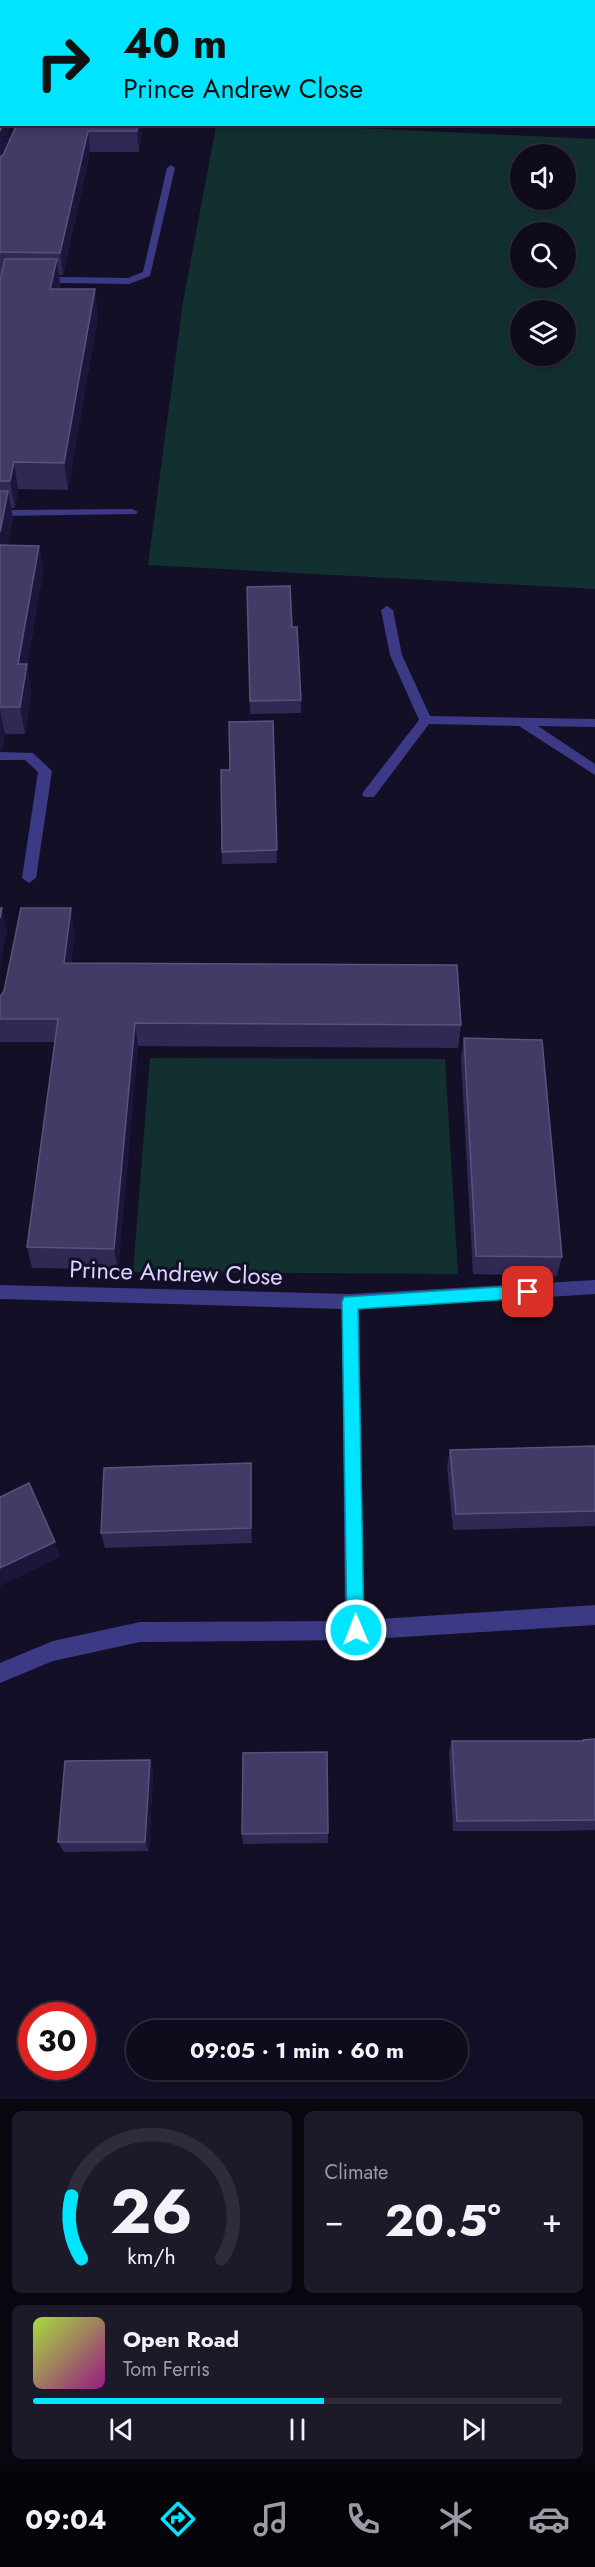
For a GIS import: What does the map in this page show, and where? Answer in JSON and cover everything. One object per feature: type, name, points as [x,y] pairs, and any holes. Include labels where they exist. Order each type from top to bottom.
[{"type":"street","points":[[0,279],[129,281],[147,274],[171,168]]},
{"type":"street","points":[[0,513],[132,512]]},
{"type":"street","points":[[387,610],[396,655],[426,720]]},
{"type":"street","points":[[426,720],[595,723]]},
{"type":"street","points":[[369,794],[426,720]]},
{"type":"street","points":[[522,721],[595,770]]},
{"type":"street","points":[[1,756],[28,756],[45,771],[29,878]]},
{"type":"street","name":"Prince Andrew Close","points":[[0,1292],[350,1302],[595,1287]]},
{"type":"street","points":[[350,1302],[356,1630]]},
{"type":"street","points":[[0,1673],[53,1651],[140,1632],[356,1630],[595,1616]]},
{"type":"green space","points":[[216,126],[317,126],[595,139],[595,589],[148,565],[183,302]]},
{"type":"green space","points":[[150,1058],[445,1059],[458,1274],[133,1272]]},
{"type":"building","points":[[16,126],[138,126],[137,131],[88,131],[60,253],[0,252],[0,157]]},
{"type":"building","points":[[5,259],[57,259],[50,289],[95,289],[64,463],[14,462],[10,481],[0,481],[0,280]]},
{"type":"building","points":[[0,491],[8,491],[0,532]]},
{"type":"building","points":[[0,545],[39,546],[18,664],[27,664],[20,707],[0,707]]},
{"type":"building","points":[[290,586],[292,627],[297,627],[301,700],[250,701],[247,587]]},
{"type":"building","points":[[273,721],[277,850],[222,852],[221,770],[230,770],[229,722]]},
{"type":"building","points":[[21,908],[71,908],[64,963],[457,965],[461,1025],[135,1023],[114,1249],[27,1247],[58,1019],[0,1019],[0,997],[4,991]]},
{"type":"building","points":[[464,1038],[542,1040],[562,1257],[476,1256]]},
{"type":"building","points":[[595,1446],[595,1511],[456,1514],[450,1450]]},
{"type":"building","points":[[251,1463],[251,1528],[101,1533],[104,1468]]},
{"type":"building","points":[[29,1483],[55,1542],[0,1568],[0,1497]]},
{"type":"building","points":[[595,1739],[595,1820],[457,1821],[452,1741],[583,1741]]},
{"type":"building","points":[[327,1752],[328,1833],[242,1834],[243,1753]]},
{"type":"building","points":[[150,1760],[145,1842],[58,1842],[65,1761]]},
{"type":"route","points":[[356,1630],[350,1302],[528,1292]]}]
